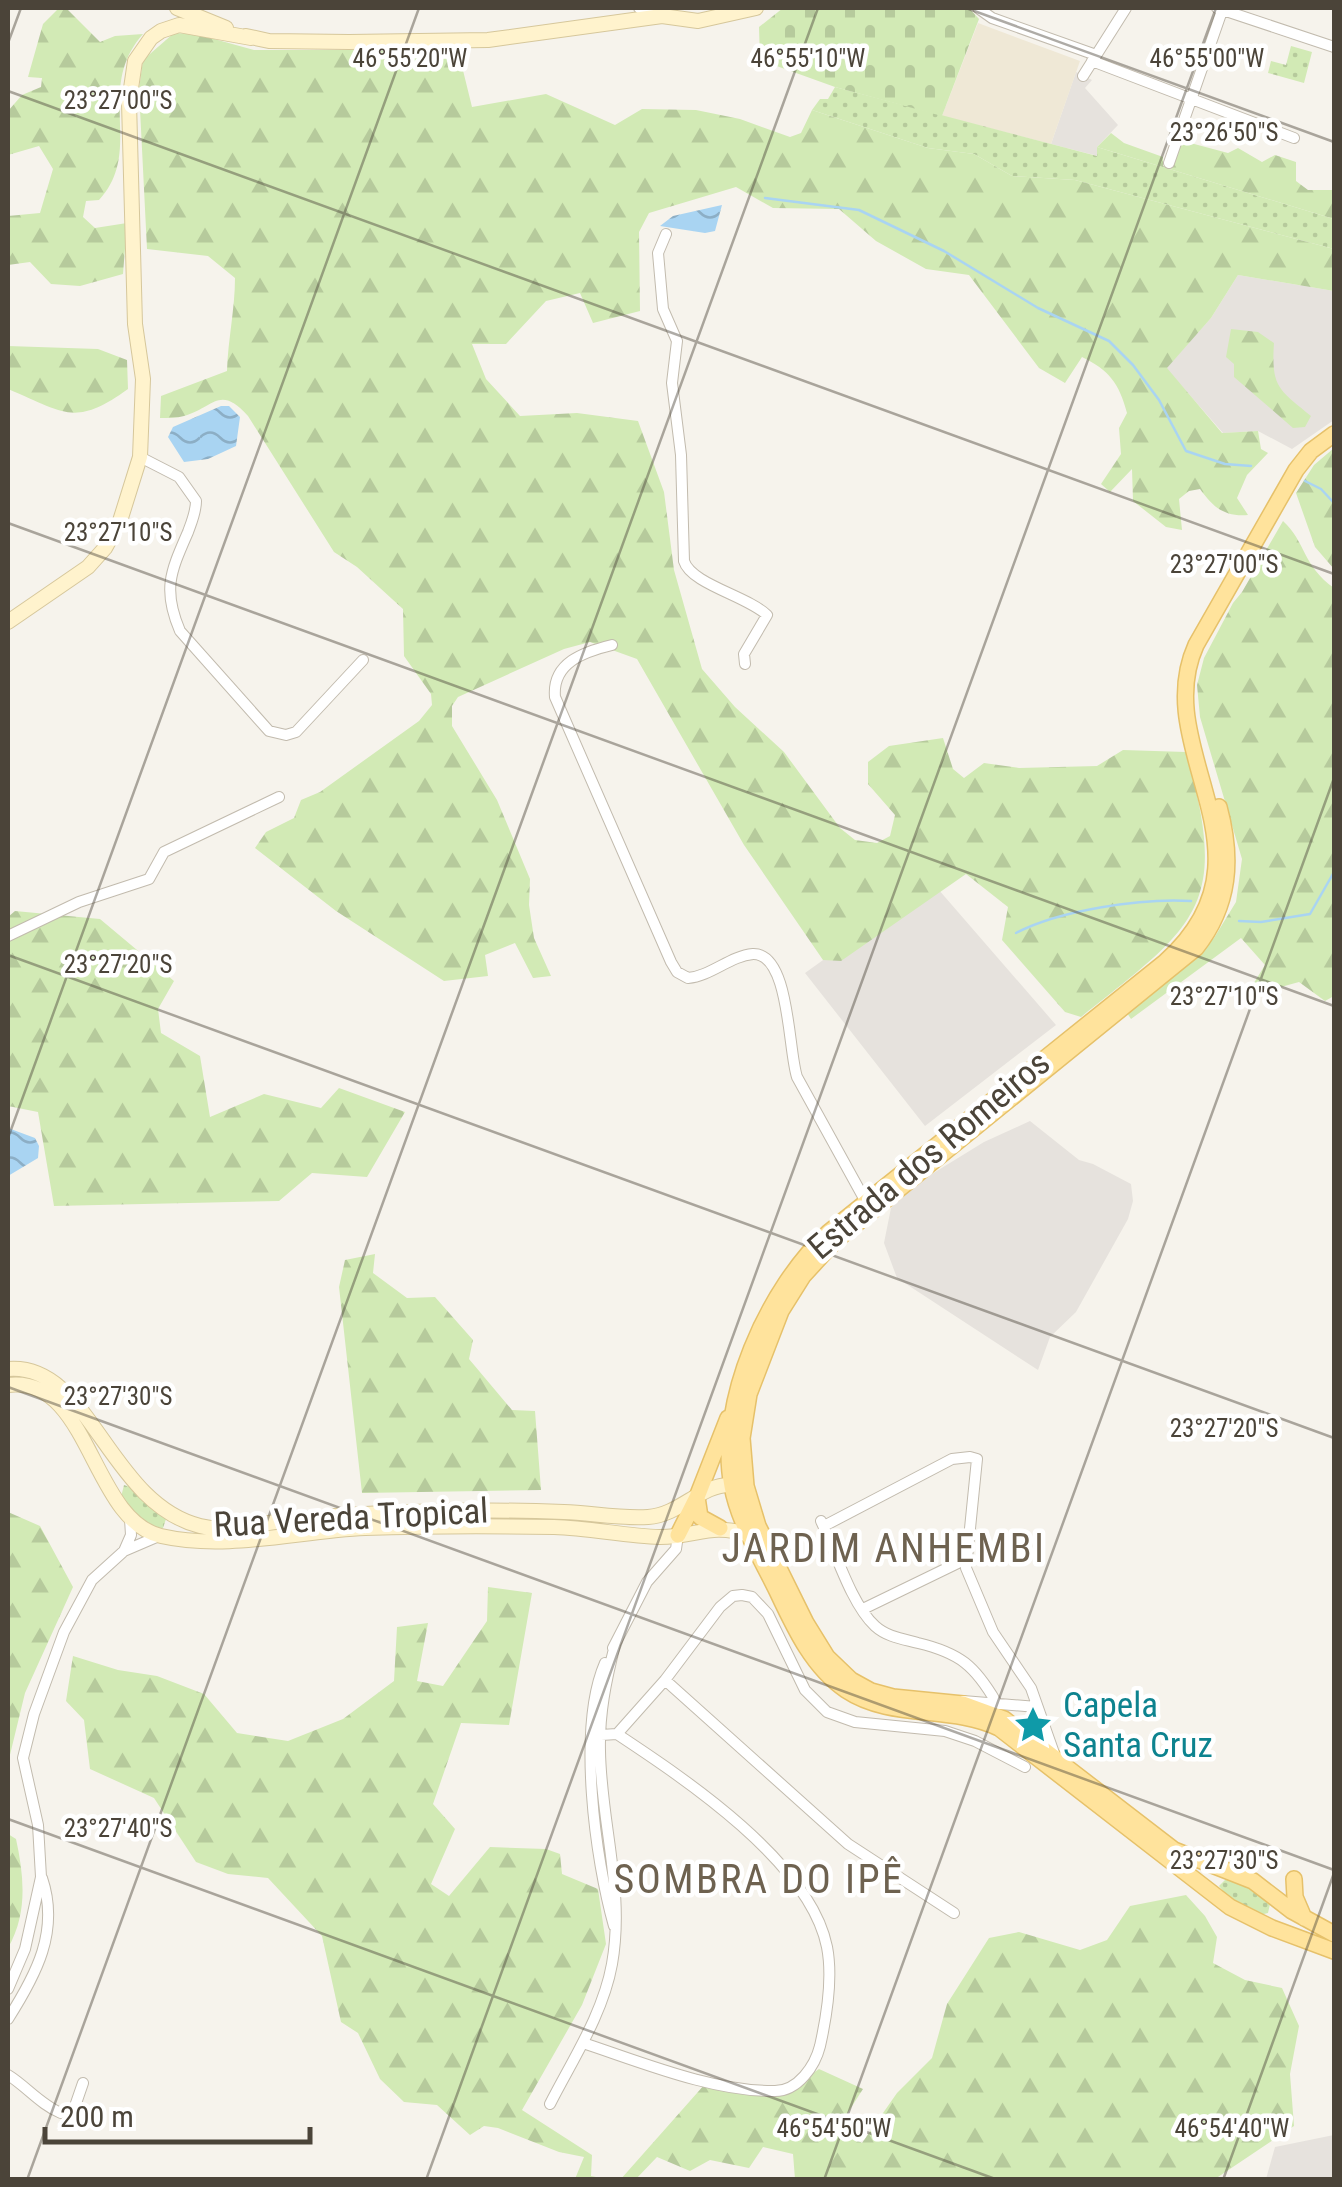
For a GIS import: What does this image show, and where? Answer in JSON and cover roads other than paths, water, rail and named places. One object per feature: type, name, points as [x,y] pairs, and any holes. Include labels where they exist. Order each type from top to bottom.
[{"type":"main road","name":"Estrada dos Romeiros","points":[[1331,1951],[1260,1922],[1212,1894],[999,1728],[961,1714],[879,1705],[835,1682],[803,1641],[732,1485],[729,1445],[737,1396],[764,1322],[787,1278],[820,1240],[1165,962],[1195,928],[1208,900],[1216,854],[1184,690],[1196,645],[1296,470],[1334,434]]},
{"type":"main road","name":"Estrada dos Romeiros","points":[[1192,735],[1212,783],[1228,853],[1226,884],[1214,922],[1196,948],[1173,969],[835,1241],[803,1276],[774,1327],[746,1408],[743,1469],[754,1531],[813,1636],[842,1674],[882,1694],[949,1702],[1004,1719],[1174,1850],[1253,1882],[1334,1934]]},
{"type":"main road","points":[[678,1535],[698,1497],[707,1465],[737,1396]]},
{"type":"main road","points":[[698,1497],[700,1517],[720,1528]]},
{"type":"main road","points":[[1212,1894],[1215,1876],[1226,1869]]},
{"type":"main road","points":[[1294,1879],[1295,1898],[1304,1918]]},
{"type":"main road","points":[[1260,1922],[1274,1916],[1282,1904]]},
{"type":"street","points":[[177,8],[252,38]]},
{"type":"street","points":[[638,8],[698,21],[756,8]]},
{"type":"street","points":[[978,8],[992,18],[1294,138]]},
{"type":"street","points":[[1083,76],[1126,8]]},
{"type":"street","points":[[1169,162],[1220,8],[1334,47]]},
{"type":"street","points":[[8,622],[88,567],[105,548],[125,508],[140,458],[144,379],[136,324],[129,102],[135,61],[151,38],[169,27],[191,26],[252,38],[468,41],[662,16]]},
{"type":"street","points":[[666,234],[658,254],[663,309],[677,341],[672,382],[682,470],[684,561],[690,572],[768,614],[744,654],[744,664]]},
{"type":"street","points":[[140,458],[179,476],[196,501],[194,517],[171,568],[172,612],[180,631],[269,731],[286,735],[296,732],[363,660]]},
{"type":"street","points":[[612,645],[561,668],[554,687],[566,729],[670,962],[676,972],[688,978],[748,955],[771,961],[781,982],[798,1077],[814,1114],[866,1202]]},
{"type":"street","points":[[8,936],[79,902],[149,879],[164,852],[279,797]]},
{"type":"street","name":"Rua Vereda Tropical","points":[[8,1370],[40,1374],[63,1388],[129,1479],[160,1508],[176,1518],[217,1529],[427,1511],[542,1511],[647,1517],[677,1509],[720,1484],[732,1485]]},
{"type":"street","name":"Rua Vereda Tropical","points":[[8,1385],[35,1388],[58,1404],[130,1518],[159,1536],[203,1543],[304,1532],[435,1526],[553,1527],[660,1536],[720,1528]]},
{"type":"street","points":[[996,1702],[970,1664],[882,1631],[863,1608],[822,1523],[952,1459],[975,1458],[978,1465],[964,1560],[994,1632],[1026,1678],[1055,1756]]},
{"type":"street","points":[[110,1489],[117,1481],[129,1479]]},
{"type":"street","points":[[124,1551],[131,1534],[130,1518]]},
{"type":"street","points":[[8,2019],[30,1985],[44,1951],[49,1908],[41,1877],[38,1825],[24,1773],[25,1742],[77,1602],[104,1567],[124,1551],[159,1536],[176,1518]]},
{"type":"street","points":[[720,1528],[754,1531]]},
{"type":"street","points":[[597,1773],[588,1741],[594,1694],[646,1582],[676,1549],[678,1535]]},
{"type":"street","points":[[863,1608],[964,1560]]},
{"type":"street","points":[[617,1734],[665,1680],[720,1607],[733,1596],[752,1597],[768,1614],[805,1690],[827,1712],[855,1722],[946,1731],[975,1740],[1025,1767]]},
{"type":"street","points":[[550,2104],[583,2043],[607,1984],[615,1932],[605,1885],[597,1773],[604,1686],[615,1645]]},
{"type":"street","points":[[665,1680],[839,1838],[954,1913]]},
{"type":"street","points":[[949,1702],[1037,1707]]},
{"type":"street","points":[[583,2043],[701,2080],[778,2092],[797,2083],[816,2061],[828,2003],[828,1958],[822,1932],[801,1893],[776,1860],[687,1780],[617,1734],[600,1735]]},
{"type":"street","points":[[8,1989],[33,1922],[41,1877]]},
{"type":"street","points":[[8,2075],[61,2113],[74,2109],[84,2082]]},
{"type":"water","points":[[722,205],[715,231],[660,226],[673,216]]},
{"type":"water","points":[[229,406],[240,417],[236,446],[208,459],[184,462],[168,437],[173,427]]},
{"type":"water","points":[[8,1128],[35,1138],[39,1146],[38,1158],[8,1176]]},
{"type":"waterway","points":[[765,198],[859,210],[944,251],[1038,308],[1109,341],[1159,400],[1186,451],[1225,464],[1251,466]]},
{"type":"waterway","points":[[1305,481],[1321,489],[1334,503]]},
{"type":"waterway","points":[[1239,921],[1261,922],[1310,914],[1334,872]]},
{"type":"waterway","points":[[1016,933],[1055,918],[1102,907],[1191,901]]},
{"type":"place","name":"Capela Santa Cruz","points":[[1033,1725]]},
{"type":"district","name":"JARDIM ANHEMBI","points":[[884,1548]]},
{"type":"district","name":"SOMBRA DO IPÊ","points":[[759,1879]]}]
